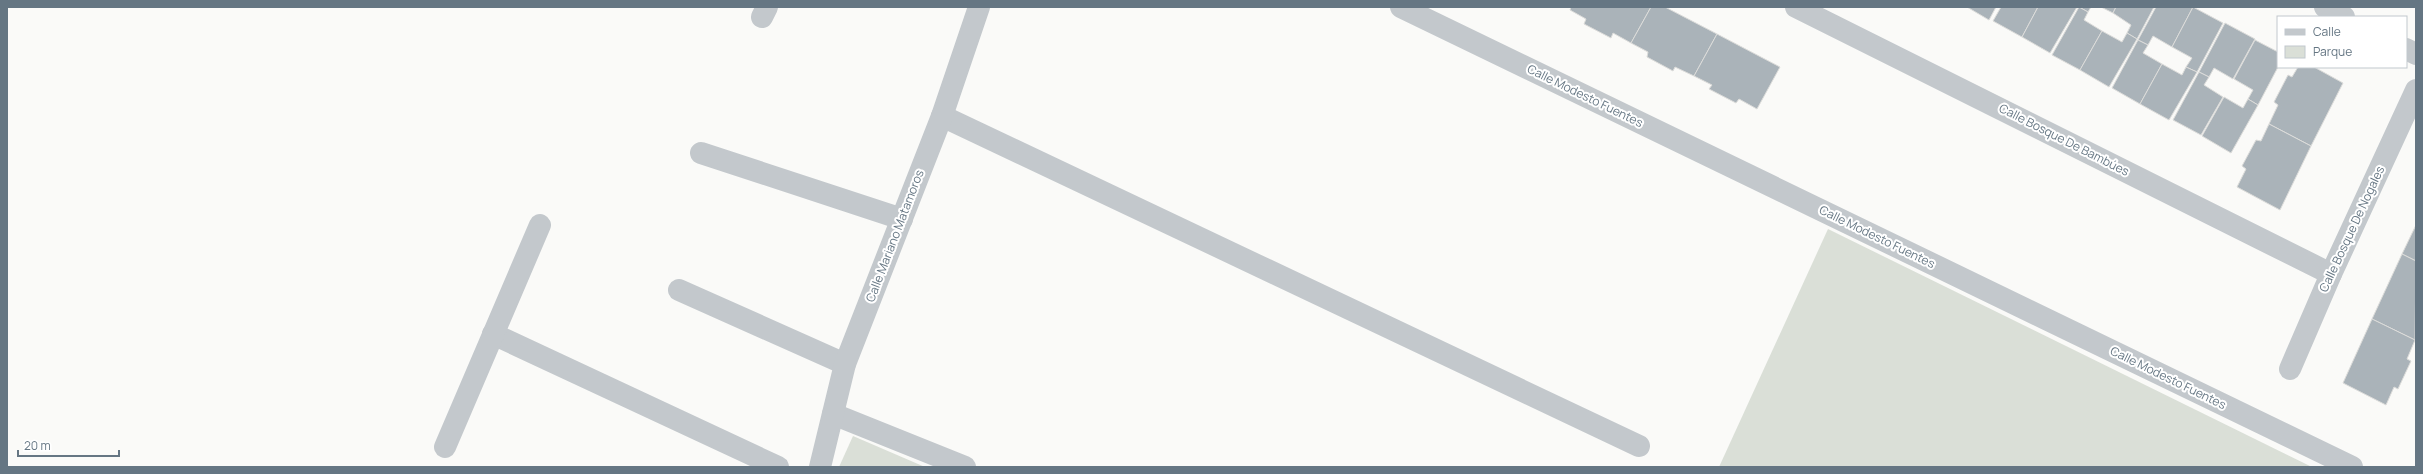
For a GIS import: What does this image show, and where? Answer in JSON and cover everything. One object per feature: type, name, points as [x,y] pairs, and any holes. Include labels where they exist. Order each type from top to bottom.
[{"type":"street","name":"Calle Mariano Matamoros","points":[[820,467],[845,364],[942,116],[979,7]]},
{"type":"street","name":"Calle Modesto Fuentes","points":[[1401,7],[2352,467]]},
{"type":"street","name":"Calle Bosque De Bambúes","points":[[1796,7],[2331,274]]},
{"type":"street","points":[[2325,7],[2342,16]]},
{"type":"street","points":[[2407,50],[2416,54]]},
{"type":"street","name":"Calle Bosque De Nogales","points":[[2290,369],[2331,274],[2416,90]]},
{"type":"street","points":[[942,116],[1639,446]]},
{"type":"street","points":[[701,153],[902,219]]},
{"type":"street","points":[[445,447],[540,225]]},
{"type":"street","points":[[679,290],[845,364]]},
{"type":"street","points":[[493,334],[778,467]]},
{"type":"street","points":[[833,414],[965,467]]},
{"type":"green space","points":[[1828,229],[2312,467],[1719,467]]},
{"type":"green space","points":[[853,436],[925,467],[839,467]]},
{"type":"building","points":[[1571,7],[1651,7],[1631,43],[1613,33],[1611,38],[1584,24],[1586,19],[1570,10]]},
{"type":"building","points":[[1651,7],[1665,7],[1717,34],[1694,76],[1675,67],[1673,71],[1647,57],[1648,52],[1631,43]]},
{"type":"building","points":[[1967,7],[1996,7],[1989,20]]},
{"type":"building","points":[[2001,7],[2038,7],[2022,37],[1993,21]]},
{"type":"building","points":[[2038,7],[2077,7],[2050,53],[2022,37]]},
{"type":"building","points":[[2079,7],[2091,7],[2088,12]]},
{"type":"building","points":[[2079,7],[2088,12],[2084,20],[2102,31],[2080,70],[2052,55]]},
{"type":"building","points":[[2101,7],[2116,7],[2113,13]]},
{"type":"building","points":[[2116,7],[2154,7],[2137,39],[2127,33],[2131,25],[2113,13]]},
{"type":"building","points":[[2156,7],[2193,7],[2172,47],[2153,36],[2148,45],[2138,40]]},
{"type":"building","points":[[2193,7],[2223,23],[2197,72],[2186,67],[2192,58],[2172,47]]},
{"type":"building","points":[[2225,23],[2255,39],[2233,79],[2214,68],[2209,77],[2199,72]]},
{"type":"building","points":[[2102,31],[2122,42],[2127,33],[2137,39],[2109,87],[2080,70]]},
{"type":"building","points":[[1717,34],[1780,67],[1757,109],[1739,99],[1736,103],[1709,89],[1712,85],[1694,76]]},
{"type":"building","points":[[2138,40],[2148,45],[2143,53],[2162,64],[2140,104],[2112,88]]},
{"type":"building","points":[[2255,40],[2277,51],[2277,68],[2258,105],[2248,99],[2253,90],[2234,79]]},
{"type":"building","points":[[2162,64],[2182,75],[2186,67],[2197,72],[2169,120],[2140,104]]},
{"type":"building","points":[[2297,68],[2316,68],[2343,83],[2311,146],[2269,124],[2278,105],[2274,102],[2288,75],[2292,77]]},
{"type":"building","points":[[2199,72],[2209,77],[2204,85],[2223,97],[2201,135],[2173,120]]},
{"type":"building","points":[[2224,97],[2243,108],[2248,99],[2258,105],[2231,153],[2202,136]]},
{"type":"building","points":[[2269,124],[2311,146],[2280,210],[2237,187],[2246,169],[2242,166],[2256,140],[2261,141]]},
{"type":"building","points":[[2416,225],[2416,261],[2402,254]]},
{"type":"building","points":[[2402,254],[2416,261],[2415,340],[2372,319]]},
{"type":"building","points":[[2372,319],[2415,340],[2407,359],[2411,361],[2398,389],[2394,387],[2386,405],[2343,383]]}]
